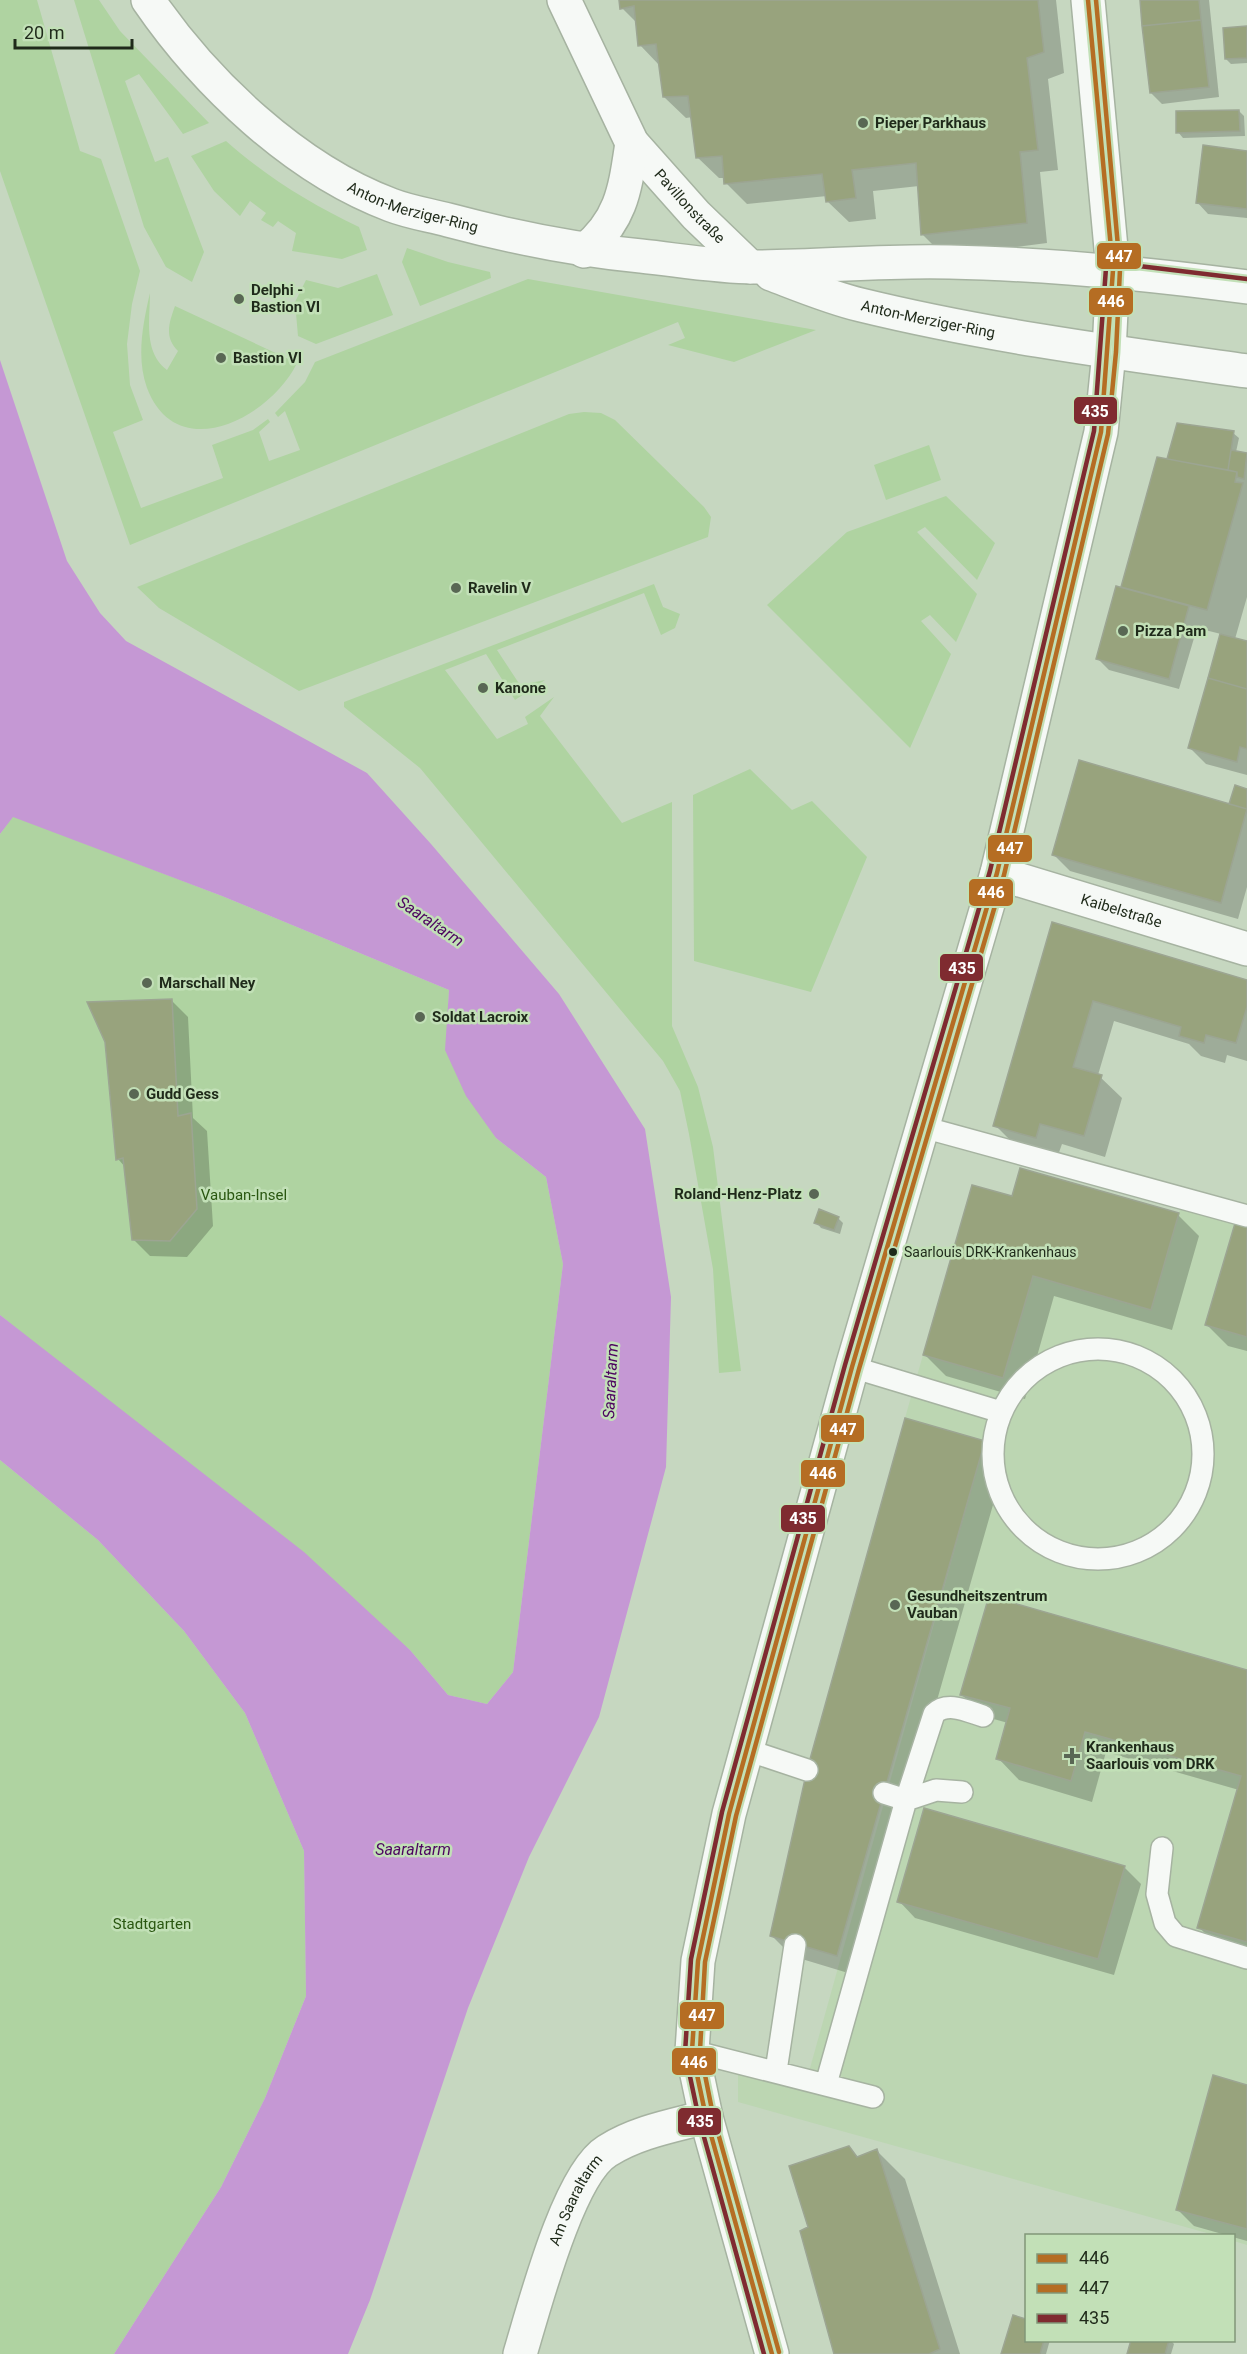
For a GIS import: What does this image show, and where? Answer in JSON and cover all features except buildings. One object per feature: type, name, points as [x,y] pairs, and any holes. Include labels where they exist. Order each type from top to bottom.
[{"type":"street","name":"Anton-Merziger-Ring","points":[[148,0],[173,37],[249,116],[295,151],[341,180],[391,205],[486,230],[584,251],[750,267],[946,262],[1113,270],[1247,287]]},
{"type":"street","name":"Pavillonstraße","points":[[564,0],[632,142],[696,215],[750,267]]},
{"type":"street","points":[[772,2354],[706,2117],[692,2051],[698,1961],[729,1814],[852,1367],[997,873],[1101,432],[1109,352],[1113,270],[1088,0]]},
{"type":"street","points":[[584,251],[602,236],[624,194],[632,142]]},
{"type":"street","name":"Anton-Merziger-Ring","points":[[750,267],[859,305],[1012,336],[1247,371]]},
{"type":"street","name":"Kaibelstraße","points":[[997,873],[1247,949]]},
{"type":"street","name":"Am Saaraltarm","points":[[519,2354],[548,2259],[582,2179],[605,2152],[640,2134],[706,2117]]},
{"type":"lane","points":[[923,1127],[1247,1216]]},
{"type":"lane","points":[[1089,1349],[1126,1353],[1160,1370],[1174,1382],[1190,1405],[1200,1432],[1203,1450],[1197,1487],[1181,1517],[1170,1530],[1142,1549],[1110,1559],[1092,1559],[1060,1552],[1030,1535],[1018,1523],[1001,1495],[993,1461],[996,1428],[1001,1412],[1022,1381],[1053,1359],[1089,1349]]},
{"type":"lane","points":[[852,1367],[1001,1412]]},
{"type":"lane","points":[[826,2084],[906,1800],[934,1714],[939,1708],[949,1707],[984,1716]]},
{"type":"lane","points":[[747,1750],[807,1770]]},
{"type":"lane","points":[[884,1793],[906,1800],[936,1790],[962,1792]]},
{"type":"lane","points":[[1162,1848],[1157,1894],[1165,1923],[1176,1936],[1247,1958]]},
{"type":"lane","points":[[776,2071],[795,1945]]},
{"type":"lane","points":[[692,2051],[873,2097]]},
{"type":"shaded area","name":"Krankenhaus Saarlouis vom DRK","points":[[1186,1189],[1247,1207],[1247,2245],[1235,2241],[1235,2234],[1210,2234],[738,2102],[738,2071],[805,2086],[985,1441],[905,1418],[923,1355],[1003,1378],[1033,1276],[1151,1309]]},
{"type":"green space","points":[[0,0],[37,0],[80,151],[101,159],[140,271],[132,304],[127,344],[130,385],[143,420],[113,432],[141,508],[223,478],[212,445],[253,430],[268,419],[270,422],[259,432],[269,461],[300,450],[285,411],[278,417],[275,413],[305,382],[315,362],[528,279],[816,330],[734,362],[668,345],[685,338],[678,322],[130,545],[0,171]]},
{"type":"green space","points":[[74,0],[99,0],[120,31],[209,123],[183,134],[139,74],[125,81],[155,162],[168,157],[204,252],[192,282],[166,267],[144,227]]},
{"type":"green space","points":[[226,141],[289,188],[359,227],[367,250],[342,259],[292,251],[296,233],[278,221],[273,227],[261,220],[266,213],[250,201],[240,216],[214,191],[191,156]]},
{"type":"green space","points":[[407,248],[448,262],[490,272],[491,278],[420,306],[402,262]]},
{"type":"green space","points":[[377,274],[393,315],[316,344],[298,336],[295,302],[306,280],[338,288]]},
{"type":"green space","points":[[150,293],[151,345],[159,363],[167,370],[178,351],[169,335],[175,306],[297,363],[284,383],[267,401],[246,415],[224,425],[201,429],[179,425],[161,412],[147,388],[144,377],[141,353]]},
{"type":"green space","points":[[601,413],[615,420],[704,507],[711,517],[708,537],[299,691],[159,608],[137,587],[569,414]]},
{"type":"green space","points":[[929,445],[941,480],[886,500],[874,465]]},
{"type":"green space","points":[[946,496],[995,543],[977,580],[925,527],[917,532],[977,594],[956,642],[930,615],[921,621],[951,654],[910,748],[767,605],[847,532]]},
{"type":"green space","points":[[654,584],[663,607],[680,614],[675,628],[661,635],[644,593],[497,650],[520,685],[545,680],[515,700],[486,654],[445,670],[497,739],[528,724],[525,717],[554,697],[540,716],[622,823],[672,802],[672,1026],[698,1087],[713,1147],[741,1371],[719,1373],[713,1269],[689,1134],[680,1091],[663,1061],[420,768],[344,707],[344,702]]},
{"type":"green space","points":[[750,769],[792,810],[812,801],[867,857],[811,992],[694,961],[693,795]]},
{"type":"green space","name":"Vauban-Insel","points":[[13,816],[222,896],[449,990],[446,1050],[496,1138],[546,1177],[563,1264],[513,1672],[487,1704],[448,1695],[410,1650],[0,1315],[0,834]]},
{"type":"green space","name":"Stadtgarten","points":[[0,1460],[98,1540],[184,1631],[245,1713],[304,1851],[306,1996],[265,2098],[221,2187],[114,2354],[0,2354]]},
{"type":"water","name":"Saaraltarm","points":[[0,360],[67,561],[100,613],[126,641],[367,773],[559,994],[645,1129],[671,1297],[666,1467],[599,1717],[529,1857],[468,2008],[370,2300],[348,2354],[114,2354],[221,2187],[265,2098],[306,1996],[304,1851],[245,1713],[184,1631],[98,1540],[0,1460],[0,1315],[304,1552],[410,1650],[448,1695],[487,1704],[513,1672],[563,1264],[546,1177],[496,1138],[466,1096],[445,1050],[449,990],[222,896],[13,817],[0,834]]},
{"type":"transit line","name":"446","points":[[772,2354],[706,2117],[692,2051],[698,1961],[729,1814],[852,1367],[997,873],[1101,432],[1113,270],[1088,0]]},
{"type":"transit line","name":"447","points":[[779,2352],[713,2115],[700,2050],[705,1962],[736,1816],[859,1369],[1004,875],[1108,434],[1116,352],[1120,269],[1096,0]]},
{"type":"transit line","name":"435","points":[[764,2354],[699,2119],[685,2053],[691,1959],[722,1812],[845,1365],[990,871],[1094,431],[1106,268],[1114,263],[1247,279]]},
{"type":"place","name":"Pieper Parkhaus","points":[[863,123]]},
{"type":"place","name":"Delphi - Bastion VI","points":[[239,299]]},
{"type":"place","name":"Bastion VI","points":[[221,358]]},
{"type":"place","name":"Ravelin V","points":[[456,588]]},
{"type":"place","name":"Pizza Pam","points":[[1123,631]]},
{"type":"place","name":"Kanone","points":[[483,688]]},
{"type":"place","name":"Marschall Ney","points":[[147,983]]},
{"type":"place","name":"Soldat Lacroix","points":[[420,1017]]},
{"type":"place","name":"Gudd Gess","points":[[134,1094]]},
{"type":"place","name":"Roland-Henz-Platz","points":[[814,1194]]},
{"type":"place","name":"Saarlouis DRK-Krankenhaus","points":[[893,1252]]},
{"type":"place","name":"Gesundheitszentrum Vauban","points":[[895,1605]]},
{"type":"place","name":"Krankenhaus Saarlouis vom DRK","points":[[1072,1756]]}]
